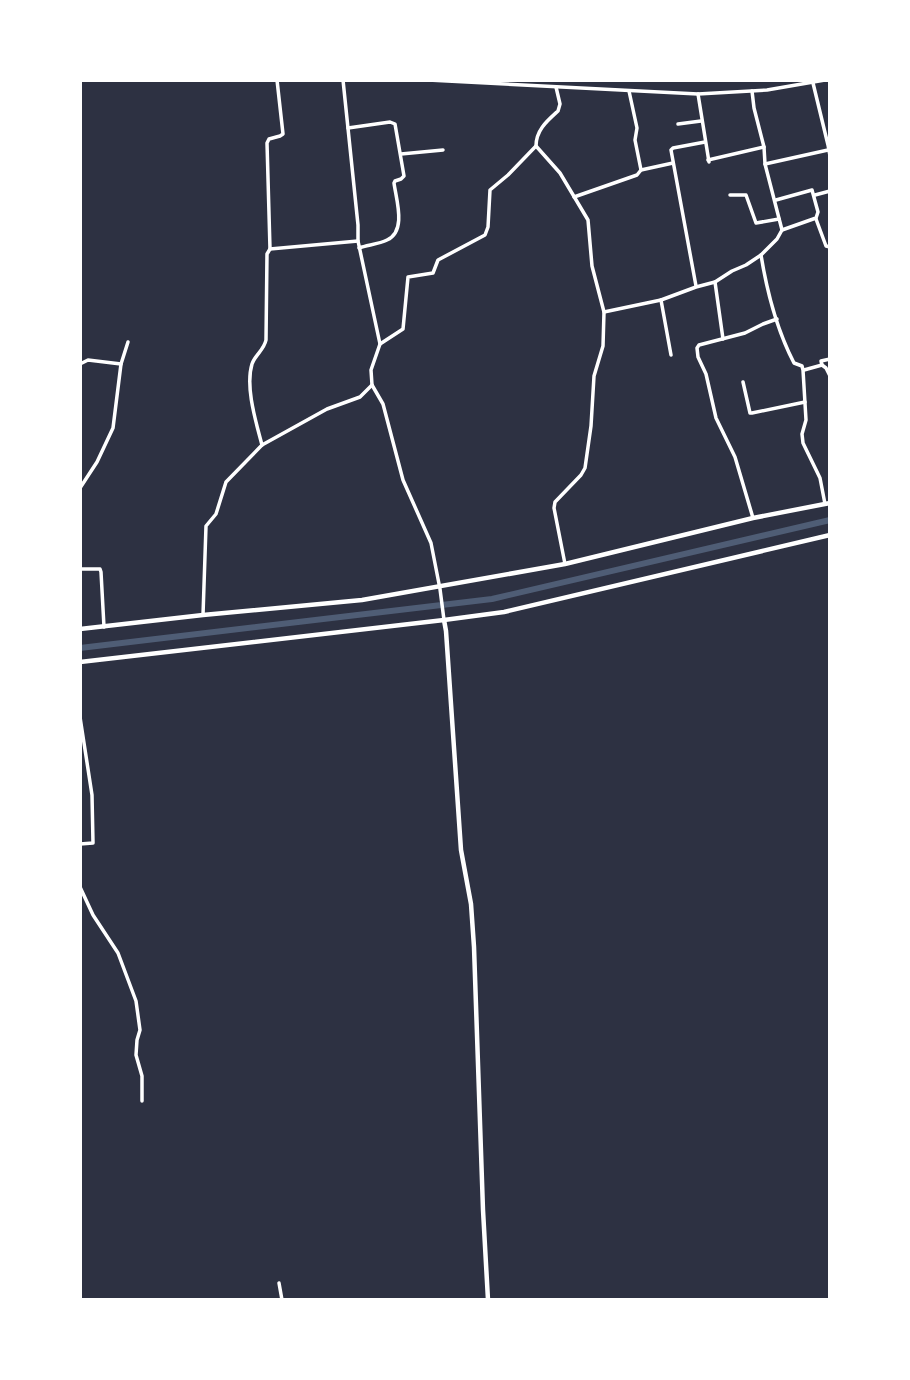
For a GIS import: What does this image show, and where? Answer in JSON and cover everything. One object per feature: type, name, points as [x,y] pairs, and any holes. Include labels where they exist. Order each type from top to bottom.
[{"type":"street","points":[[262,445],[250,398],[253,362],[264,348],[266,340],[267,254],[270,249],[267,143],[269,139],[283,134],[277,80]]},
{"type":"street","points":[[343,80],[358,242],[380,344],[371,370],[372,385],[383,404],[402,480],[431,543],[446,631],[461,850],[471,904],[474,947],[488,1300]]},
{"type":"street","points":[[428,80],[698,94],[752,91],[825,80]]},
{"type":"street","points":[[813,83],[830,156]]},
{"type":"street","points":[[556,88],[558,111],[543,125],[536,138],[536,146],[560,173],[588,219],[592,266],[604,312],[603,346],[594,376],[585,468],[555,502],[554,508],[565,564]]},
{"type":"street","points":[[629,91],[637,128],[635,140],[641,170]]},
{"type":"street","points":[[752,91],[765,164],[782,230]]},
{"type":"street","points":[[698,94],[708,161],[764,147]]},
{"type":"street","points":[[678,124],[701,121]]},
{"type":"street","points":[[348,128],[392,122],[395,124],[404,176],[394,181],[399,218],[396,232],[389,239],[359,248]]},
{"type":"street","points":[[696,286],[671,153],[673,148],[705,142]]},
{"type":"street","points":[[380,344],[403,329],[408,277],[433,273],[438,260],[485,235],[490,190],[536,146]]},
{"type":"street","points":[[401,154],[443,150]]},
{"type":"street","points":[[765,164],[828,150]]},
{"type":"street","points":[[574,197],[637,175],[641,170],[673,163]]},
{"type":"street","points":[[775,200],[812,190],[818,212],[816,218],[827,246],[830,247]]},
{"type":"street","points":[[814,195],[830,191]]},
{"type":"street","points":[[730,195],[746,195],[756,223],[779,219]]},
{"type":"street","points":[[604,312],[661,300],[696,286],[715,282],[761,255],[782,230],[816,218]]},
{"type":"street","points":[[270,249],[358,242]]},
{"type":"street","points":[[80,629],[362,600],[440,588],[565,564],[753,518],[827,504],[820,478],[803,443],[806,420],[802,366],[794,363],[776,319],[761,255]]},
{"type":"street","points":[[715,282],[723,339]]},
{"type":"street","points":[[661,300],[671,355]]},
{"type":"street","points":[[753,518],[735,457],[716,418],[697,348],[699,345],[745,333],[776,319]]},
{"type":"street","points":[[80,488],[97,462],[113,428],[121,364],[128,342]]},
{"type":"street","points":[[822,365],[821,361],[830,359]]},
{"type":"street","points":[[80,364],[88,360],[121,364]]},
{"type":"street","points":[[803,370],[822,365]]},
{"type":"street","points":[[822,365],[830,376]]},
{"type":"street","points":[[743,382],[752,413],[805,402]]},
{"type":"street","points":[[203,615],[206,526],[216,514],[226,482],[262,445],[327,409],[360,397],[372,385]]},
{"type":"street","points":[[80,662],[503,612],[830,535]]},
{"type":"street","points":[[80,569],[100,569],[104,626]]},
{"type":"street","points":[[80,717],[92,795],[93,831],[93,843],[80,844]]},
{"type":"street","points":[[80,887],[93,915],[118,953],[136,1001],[140,1030],[136,1055],[142,1076],[142,1101]]},
{"type":"street","points":[[279,1283],[282,1300]]},
{"type":"waterway","points":[[80,648],[492,599],[830,520]]}]
